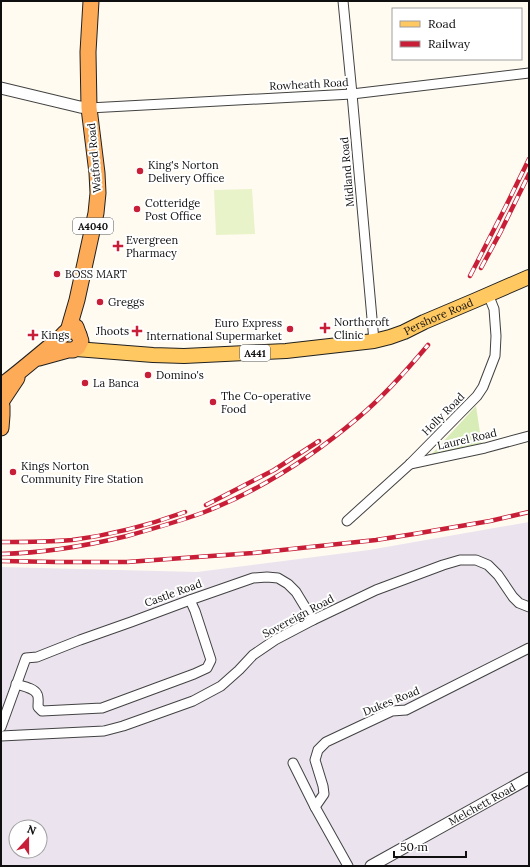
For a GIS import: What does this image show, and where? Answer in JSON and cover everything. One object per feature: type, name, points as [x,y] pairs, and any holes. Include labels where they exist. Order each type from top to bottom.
[{"type":"highway","name":"Watford Road","points":[[72,340],[74,314],[96,213],[98,193],[89,108],[88,52],[91,1]]},
{"type":"highway","points":[[1,428],[2,399],[21,371],[46,349],[72,340]]},
{"type":"main road","name":"Pershore Road","points":[[72,340],[105,351],[184,356],[286,351],[374,341],[404,332],[529,277]]},
{"type":"street","name":"Midland Road","points":[[343,1],[374,341]]},
{"type":"street","name":"Rowheath Road","points":[[89,108],[352,94],[529,73]]},
{"type":"street","points":[[1,88],[89,108]]},
{"type":"street","name":"Holly Road","points":[[347,521],[410,464],[477,396],[483,387],[495,356],[496,336],[494,309],[488,294]]},
{"type":"street","name":"Laurel Road","points":[[410,464],[485,448],[529,436]]},
{"type":"street","name":"Sovereign Road","points":[[1,736],[104,731],[124,726],[193,702],[221,686],[240,670],[253,655],[275,640],[376,590],[460,560],[476,560],[488,565],[498,575],[513,597],[520,603],[529,607]]},
{"type":"street","name":"Castle Road","points":[[16,684],[26,658],[37,657],[253,578],[278,578],[288,584],[296,592],[313,620]]},
{"type":"street","points":[[1,727],[16,684],[35,691],[38,695],[38,707],[42,711],[102,708],[207,668],[211,660],[190,600]]},
{"type":"street","name":"Dukes Road","points":[[315,807],[324,794],[315,760],[318,750],[326,742],[392,712],[406,710],[529,648]]},
{"type":"street","points":[[293,763],[315,807],[348,866]]},
{"type":"street","name":"Melchett Road","points":[[371,866],[529,778]]},
{"type":"shaded area","points":[[529,522],[529,866],[1,866],[1,567],[197,572],[369,550]]},
{"type":"green space","points":[[252,189],[255,234],[216,235],[214,190]]},
{"type":"green space","points":[[476,406],[482,446],[430,456]]},
{"type":"railway","points":[[470,276],[529,159]]},
{"type":"railway","points":[[481,268],[529,174]]},
{"type":"railway","points":[[1,554],[64,548],[127,536],[202,513],[244,494],[284,472],[341,432],[386,392],[428,345]]},
{"type":"railway","points":[[206,505],[274,470],[319,441]]},
{"type":"railway","points":[[1,542],[54,541],[87,538],[130,529],[185,512]]},
{"type":"railway","points":[[1,561],[127,562],[253,553],[376,540],[490,521],[529,512]]},
{"type":"place","name":"King's Norton Delivery Office","points":[[140,171]]},
{"type":"place","name":"Cotteridge Post Office","points":[[137,209]]},
{"type":"place","name":"Evergreen Pharmacy","points":[[118,246]]},
{"type":"place","name":"BOSS MART","points":[[57,274]]},
{"type":"place","name":"Greggs","points":[[100,302]]},
{"type":"place","name":"Northcroft Clinic","points":[[325,328]]},
{"type":"place","name":"Euro Express International Supermarket","points":[[290,329]]},
{"type":"place","name":"Jhoots","points":[[137,331]]},
{"type":"place","name":"Kings","points":[[33,335]]},
{"type":"place","name":"Domino's","points":[[148,375]]},
{"type":"place","name":"La Banca","points":[[85,383]]},
{"type":"place","name":"The Co-operative Food","points":[[213,402]]},
{"type":"place","name":"Kings Norton Community Fire Station","points":[[13,472]]}]
